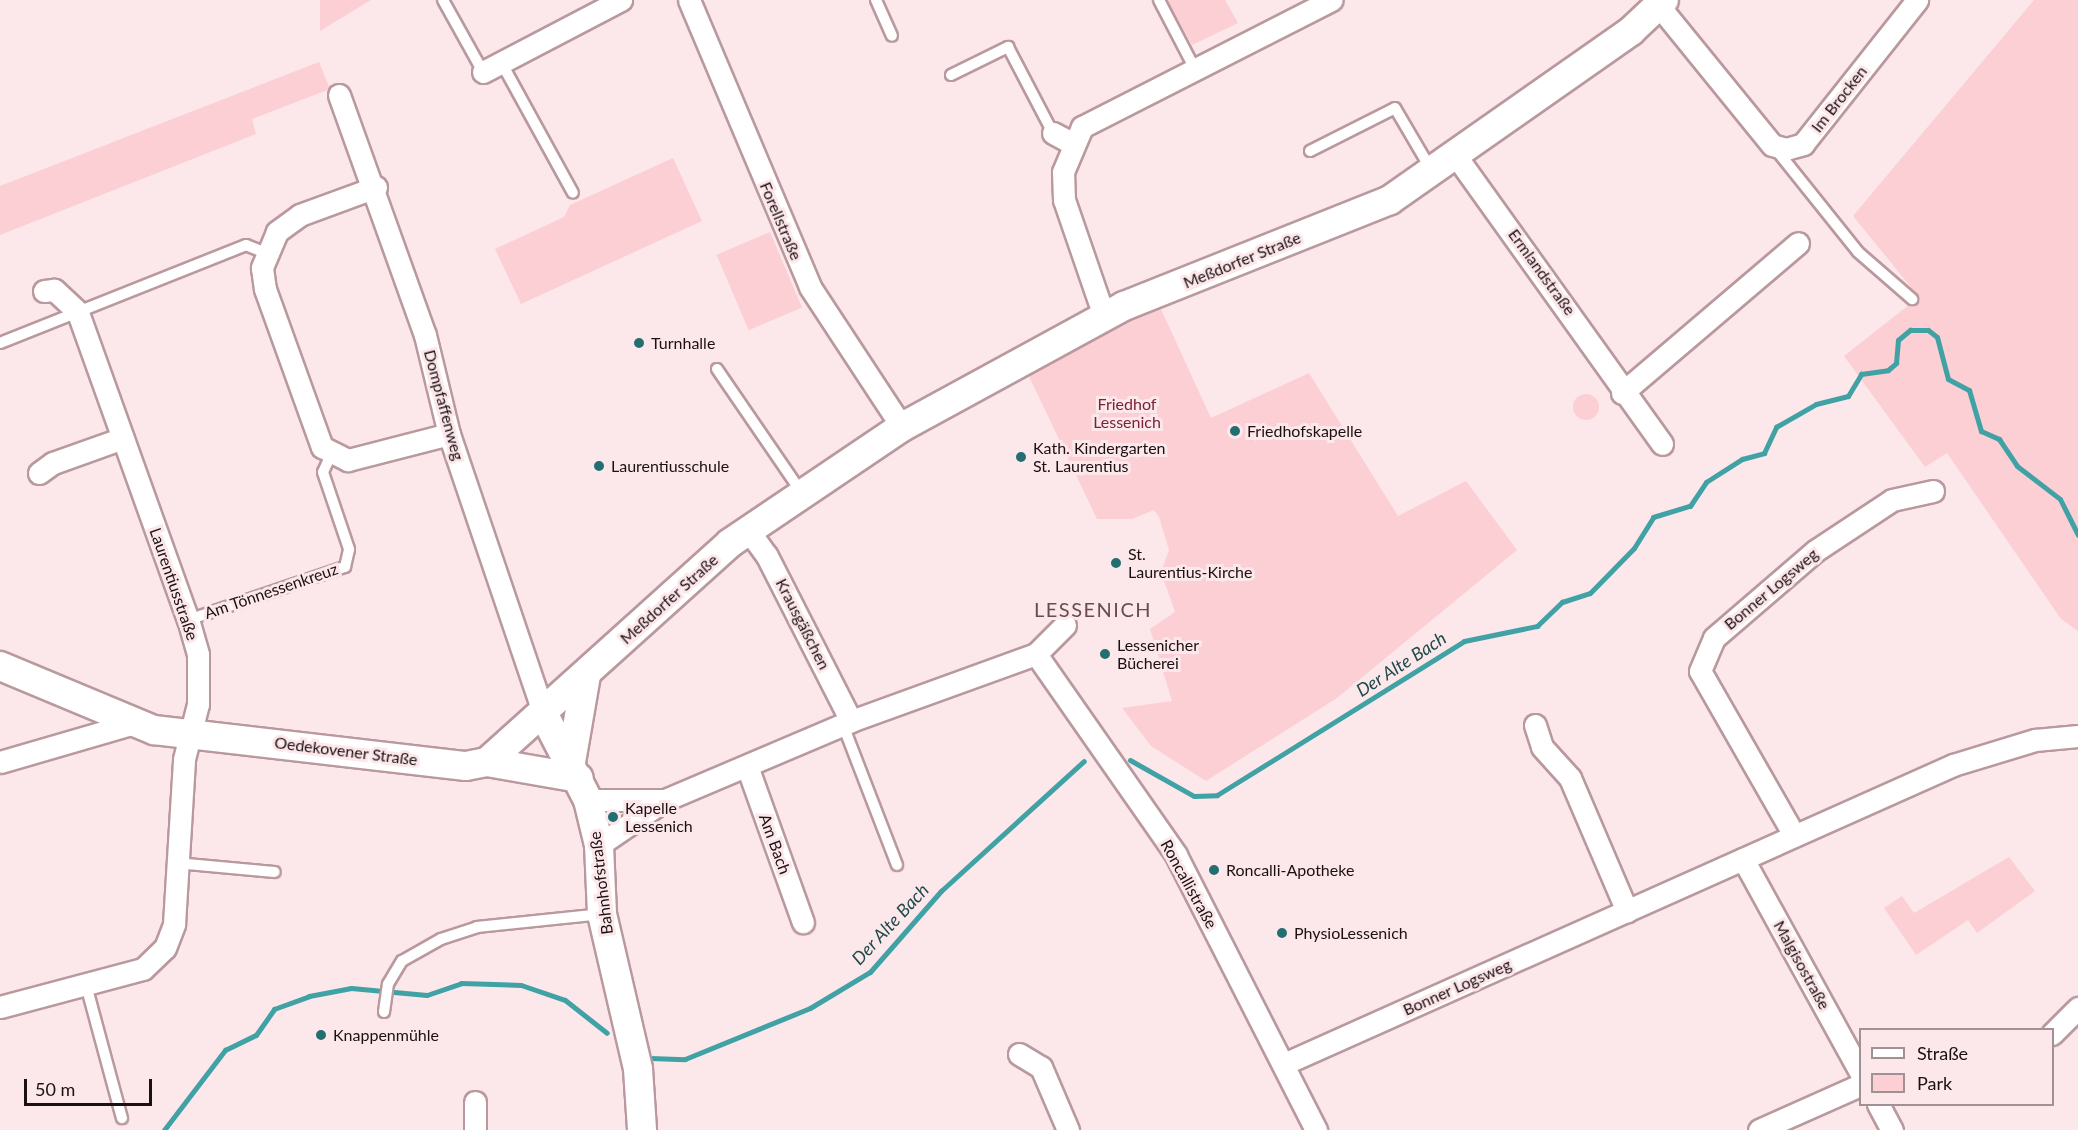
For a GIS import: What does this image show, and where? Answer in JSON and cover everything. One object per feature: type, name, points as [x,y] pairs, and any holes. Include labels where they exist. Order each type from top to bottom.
[{"type":"street","name":"Forellstraße","points":[[689,0],[810,286],[902,427]]},
{"type":"street","points":[[1104,316],[1064,200],[1063,172],[1072,143],[1103,114],[1196,71],[1331,0]]},
{"type":"street","name":"Im Brocken","points":[[1772,145],[1786,149],[1803,144],[1917,0]]},
{"type":"street","points":[[492,67],[613,2]]},
{"type":"street","name":"Meßdorfer Straße","points":[[544,715],[748,530],[902,427],[1104,316],[1390,200],[1456,156],[1661,3]]},
{"type":"street","points":[[1661,3],[1772,145]]},
{"type":"street","name":"Dompfaffenweg","points":[[339,95],[376,187],[425,335],[449,434],[544,715]]},
{"type":"street","points":[[1053,133],[1072,143]]},
{"type":"street","name":"Ermlandstraße","points":[[1456,156],[1560,295],[1622,393],[1662,444]]},
{"type":"street","points":[[376,187],[300,215],[277,232],[266,253],[265,289],[315,434],[331,455],[348,460],[449,434]]},
{"type":"street","points":[[1622,393],[1798,243]]},
{"type":"street","name":"Laurentiusstraße","points":[[0,1007],[143,969],[165,948],[174,924],[184,759],[193,734],[198,654],[188,620],[78,312],[54,290],[44,291]]},
{"type":"street","points":[[39,473],[53,463],[123,438]]},
{"type":"street","name":"Bonner Logsweg","points":[[1794,835],[1700,671],[1714,638],[1815,551],[1892,500],[1933,491]]},
{"type":"street","name":"Krausgäßchen","points":[[748,530],[767,556],[847,723]]},
{"type":"street","points":[[599,845],[665,800],[847,723],[1036,654],[1065,625]]},
{"type":"street","name":"Roncallistraße","points":[[1036,654],[1176,855],[1286,1063],[1316,1130]]},
{"type":"street","name":"Oedekovener Straße","points":[[0,666],[131,724],[193,734],[466,766],[487,762],[579,780]]},
{"type":"street","points":[[586,675],[579,780],[665,800]]},
{"type":"street","points":[[487,762],[544,715]]},
{"type":"street","name":"Bahnhofstraße","points":[[544,715],[579,780],[599,845],[602,914],[638,1069],[642,1130]]},
{"type":"street","name":"Oedekovener Straße","points":[[0,762],[131,724]]},
{"type":"street","points":[[1535,724],[1542,747],[1570,778],[1627,910]]},
{"type":"street","name":"Bonner Logsweg","points":[[1286,1063],[1794,835],[1989,752],[2078,736]]},
{"type":"street","name":"Am Bach","points":[[747,766],[803,922]]},
{"type":"street","name":"Malgisostraße","points":[[1743,859],[1859,1070]]},
{"type":"street","points":[[2054,1032],[2078,1008]]},
{"type":"street","points":[[1019,1054],[1041,1067],[1068,1130]]},
{"type":"street","points":[[1759,1130],[1859,1085]]},
{"type":"street","points":[[475,1102],[475,1130]]},
{"type":"street","points":[[1879,1106],[1892,1130]]},
{"type":"lane","points":[[443,0],[492,67],[573,193]]},
{"type":"lane","points":[[876,0],[892,36]]},
{"type":"lane","points":[[1159,0],[1196,71]]},
{"type":"lane","points":[[951,75],[1008,47],[1053,133]]},
{"type":"lane","points":[[1310,151],[1395,108],[1433,172]]},
{"type":"lane","points":[[1772,145],[1858,252],[1912,299]]},
{"type":"lane","points":[[0,343],[246,245],[266,253]]},
{"type":"lane","points":[[717,369],[802,494]]},
{"type":"lane","name":"Am Tönnessenkreuz","points":[[188,620],[345,567],[349,549],[323,472],[331,455]]},
{"type":"lane","points":[[847,723],[897,865]]},
{"type":"lane","points":[[176,863],[275,872]]},
{"type":"lane","points":[[385,1007],[388,984],[402,961],[463,930],[602,914]]},
{"type":"lane","points":[[86,985],[122,1119]]},
{"type":"green space","points":[[320,0],[371,0],[320,31]]},
{"type":"green space","points":[[1167,0],[1225,0],[1238,23],[1192,45]]},
{"type":"green space","points":[[2034,0],[2078,0],[2078,631],[2061,619],[1947,453],[1925,467],[1844,356],[1919,297],[1853,216]]},
{"type":"green space","points":[[319,62],[330,89],[252,119],[256,134],[0,235],[0,186]]},
{"type":"green space","points":[[673,158],[702,221],[521,304],[495,249],[564,217],[570,205]]},
{"type":"green space","points":[[770,232],[802,307],[749,330],[717,255]]},
{"type":"green space","name":"Friedhof Lessenich","points":[[1160,307],[1211,418],[1309,373],[1398,516],[1466,481],[1517,550],[1337,698],[1206,781],[1151,746],[1122,708],[1172,701],[1150,629],[1175,612],[1161,572],[1169,550],[1159,517],[1154,510],[1132,519],[1097,519],[1026,370]]},
{"type":"green space","points":[[1586,394],[1595,398],[1599,407],[1595,416],[1586,420],[1577,416],[1573,407],[1577,398]]},
{"type":"green space","points":[[2009,857],[2035,891],[1977,933],[1968,920],[1916,955],[1884,908],[1902,896],[1914,913]]},
{"type":"waterway","name":"Der Alte Bach","points":[[1130,760],[1194,796],[1217,795],[1464,641],[1537,626],[1562,602],[1590,593],[1634,548],[1653,517],[1690,506],[1706,482],[1742,459],[1764,453],[1776,427],[1816,404],[1848,396],[1861,374],[1888,370],[1896,363],[1898,340],[1910,330],[1928,330],[1937,337],[1948,379],[1969,390],[1981,431],[1999,439],[2017,466],[2060,499],[2078,535]]},
{"type":"waterway","name":"Der Alte Bach","points":[[650,1058],[685,1059],[810,1008],[870,972],[941,891],[1084,761]]},
{"type":"waterway","name":"Der Alte Bach","points":[[164,1130],[225,1050],[256,1035],[274,1009],[309,996],[351,988],[427,995],[461,983],[521,985],[565,1000],[607,1033]]},
{"type":"place","name":"Turnhalle","points":[[639,343]]},
{"type":"place","name":"Friedhofskapelle","points":[[1235,431]]},
{"type":"place","name":"Kath. Kindergarten St. Laurentius","points":[[1021,457]]},
{"type":"place","name":"Laurentiusschule","points":[[599,466]]},
{"type":"place","name":"St. Laurentius-Kirche","points":[[1116,563]]},
{"type":"place","name":"Lessenicher Bücherei","points":[[1105,654]]},
{"type":"place","name":"Kapelle Lessenich","points":[[613,817]]},
{"type":"place","name":"Roncalli-Apotheke","points":[[1214,870]]},
{"type":"place","name":"PhysioLessenich","points":[[1282,933]]},
{"type":"place","name":"Knappenmühle","points":[[321,1035]]},
{"type":"district","name":"LESSENICH","points":[[1093,609]]}]
